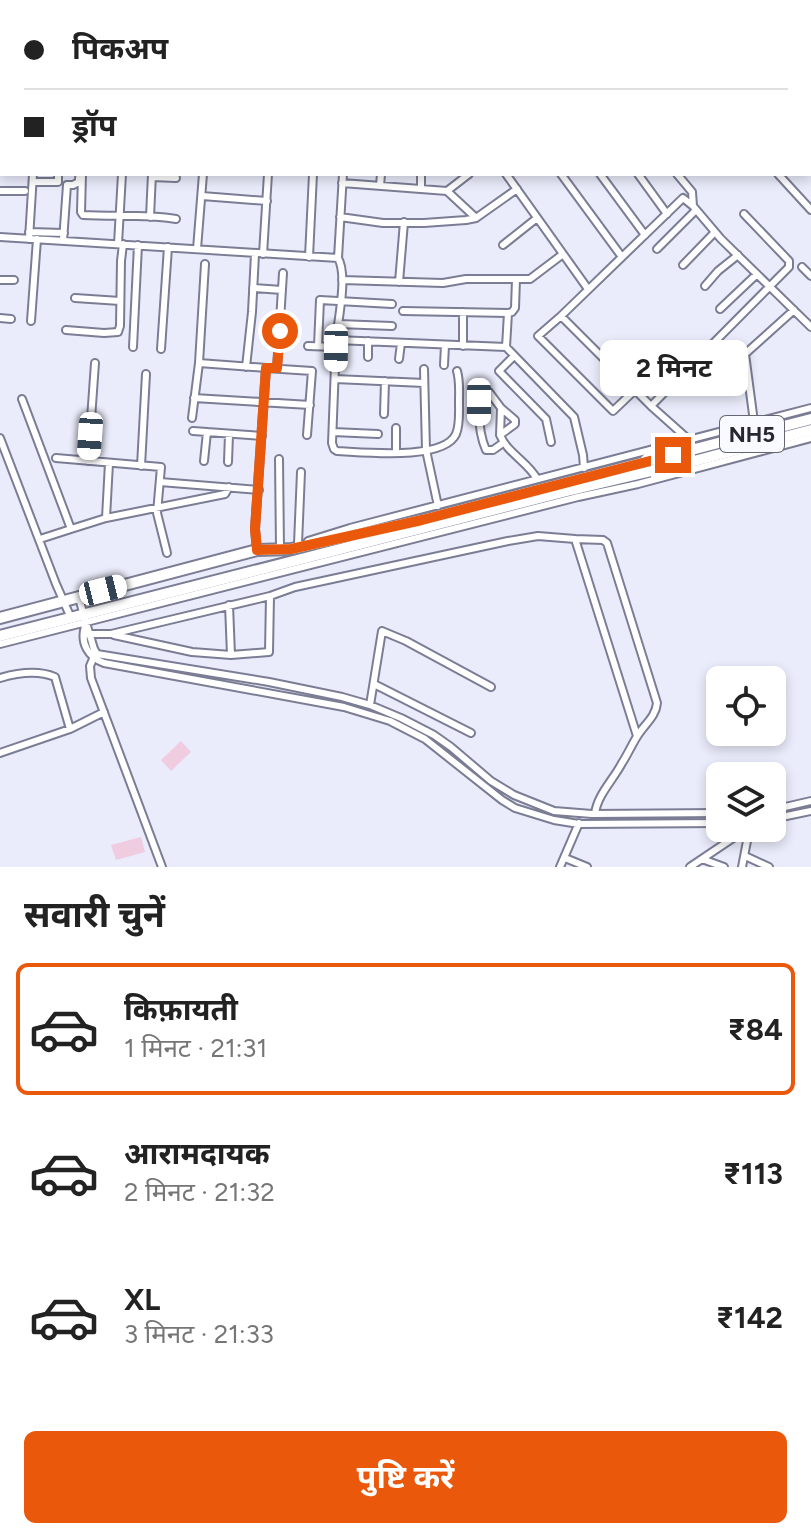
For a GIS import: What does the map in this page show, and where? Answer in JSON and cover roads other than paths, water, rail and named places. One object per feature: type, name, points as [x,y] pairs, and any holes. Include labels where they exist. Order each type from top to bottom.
[{"type":"highway","name":"NH5","points":[[0,636],[81,621],[593,486],[811,419]]},
{"type":"highway","name":"NH5","points":[[0,618],[257,550],[290,547],[422,520],[643,464],[811,430]]},
{"type":"highway","points":[[643,464],[657,448]]},
{"type":"highway","points":[[578,497],[593,486]]},
{"type":"street","points":[[31,321],[33,178],[58,178],[67,185],[73,185],[79,182],[80,176]]},
{"type":"street","points":[[81,176],[83,215],[176,219]]},
{"type":"street","points":[[66,330],[118,332],[122,176]]},
{"type":"street","points":[[150,217],[152,176],[176,178]]},
{"type":"street","points":[[197,249],[203,176]]},
{"type":"street","points":[[246,367],[268,176]]},
{"type":"street","points":[[309,257],[313,176]]},
{"type":"street","points":[[343,176],[338,258],[342,263],[342,280],[336,343],[333,447],[337,451],[396,453],[447,445],[457,432],[457,371]]},
{"type":"street","points":[[380,186],[381,176]]},
{"type":"street","points":[[421,176],[421,189]]},
{"type":"street","points":[[447,191],[466,176]]},
{"type":"street","points":[[507,176],[588,289]]},
{"type":"street","points":[[562,176],[622,257]]},
{"type":"street","points":[[601,176],[645,235]]},
{"type":"street","points":[[639,176],[667,214]]},
{"type":"street","points":[[679,176],[689,188],[695,208]]},
{"type":"street","points":[[780,176],[811,210]]},
{"type":"street","points":[[342,183],[447,191],[476,218]]},
{"type":"street","points":[[64,235],[67,185]]},
{"type":"street","points":[[635,390],[613,411],[538,336],[667,214],[689,188]]},
{"type":"street","points":[[340,217],[383,223],[476,218],[517,189]]},
{"type":"street","points":[[0,191],[25,191]]},
{"type":"street","points":[[202,196],[267,201]]},
{"type":"street","points":[[683,198],[811,327]]},
{"type":"street","points":[[657,249],[695,208]]},
{"type":"street","points":[[651,406],[789,267],[789,261],[744,214]]},
{"type":"street","points":[[503,245],[537,218]]},
{"type":"street","points":[[399,282],[404,222]]},
{"type":"street","points":[[683,265],[715,232]]},
{"type":"street","points":[[0,237],[64,235],[121,244],[338,258]]},
{"type":"street","points":[[133,347],[138,245]]},
{"type":"street","points":[[161,349],[168,247]]},
{"type":"street","points":[[342,280],[443,283],[466,279],[530,279],[563,254]]},
{"type":"street","points":[[705,286],[738,255]]},
{"type":"street","points":[[192,418],[205,264]]},
{"type":"street","points":[[802,267],[811,276]]},
{"type":"street","points":[[277,368],[283,273]]},
{"type":"street","points":[[720,309],[757,274]]},
{"type":"street","points":[[403,311],[512,312],[515,308],[516,279]]},
{"type":"street","points":[[0,280],[14,280]]},
{"type":"street","points":[[253,288],[282,290]]},
{"type":"street","points":[[75,298],[120,301]]},
{"type":"street","points":[[318,346],[320,300],[392,304]]},
{"type":"street","points":[[754,422],[745,354],[794,310]]},
{"type":"street","points":[[463,312],[463,346]]},
{"type":"street","points":[[508,313],[506,347],[574,417],[584,468]]},
{"type":"street","points":[[561,316],[688,439]]},
{"type":"street","points":[[0,318],[11,319]]},
{"type":"street","points":[[338,324],[392,326]]},
{"type":"street","points":[[308,346],[368,341],[506,347]]},
{"type":"street","points":[[368,341],[368,357]]},
{"type":"street","points":[[399,359],[401,343]]},
{"type":"street","points":[[444,365],[445,345]]},
{"type":"street","points":[[514,356],[499,371],[546,419],[551,442]]},
{"type":"street","points":[[88,461],[95,363]]},
{"type":"street","points":[[199,363],[312,371],[307,435]]},
{"type":"street","points":[[257,550],[255,529],[266,368]]},
{"type":"street","points":[[424,369],[426,450],[438,506]]},
{"type":"street","points":[[141,466],[146,374]]},
{"type":"street","points":[[335,379],[424,383]]},
{"type":"street","points":[[384,414],[385,381]]},
{"type":"street","points":[[500,435],[515,424],[515,420],[489,392],[482,391],[479,425],[486,450],[493,450],[503,443]]},
{"type":"street","points":[[194,398],[310,405]]},
{"type":"street","points":[[22,399],[71,529]]},
{"type":"street","points":[[501,408],[500,435],[503,443],[532,470],[537,479]]},
{"type":"street","points":[[290,547],[350,528],[811,408]]},
{"type":"street","points":[[396,428],[396,453]]},
{"type":"street","points":[[193,431],[262,436]]},
{"type":"street","points":[[204,461],[207,432]]},
{"type":"street","points":[[333,432],[379,435],[380,453]]},
{"type":"street","points":[[228,462],[229,434]]},
{"type":"street","points":[[0,438],[64,601],[81,621]]},
{"type":"street","points":[[0,644],[811,438]]},
{"type":"street","points":[[56,458],[161,467],[157,513],[167,553]]},
{"type":"street","points":[[279,459],[290,547]]},
{"type":"street","points":[[106,518],[109,463]]},
{"type":"street","points":[[290,547],[301,472]]},
{"type":"street","points":[[160,482],[259,490]]},
{"type":"street","points":[[40,539],[106,518],[225,494],[229,487]]},
{"type":"street","points":[[111,634],[270,596],[295,587],[508,541],[538,536],[603,540],[607,543],[625,600],[657,711],[637,736],[595,814]]},
{"type":"street","points":[[575,539],[637,736]]},
{"type":"street","points":[[86,634],[111,634],[192,652],[231,655],[269,652],[270,596]]},
{"type":"street","points":[[79,597],[81,621],[86,634],[93,650],[102,656],[269,682],[370,704],[434,735],[491,781],[514,795],[554,811],[584,814],[706,813]]},
{"type":"street","points":[[229,605],[231,655]]},
{"type":"street","points":[[366,714],[382,631],[491,687]]},
{"type":"street","points":[[86,634],[87,652],[93,659],[104,663],[344,707],[390,721],[425,739],[489,792],[515,808],[554,820],[579,824],[706,823]]},
{"type":"street","points":[[93,659],[89,672],[162,867]]},
{"type":"street","points":[[0,678],[27,673],[55,677],[70,729]]},
{"type":"street","points":[[374,684],[471,733]]},
{"type":"street","points":[[0,753],[70,729],[104,712]]},
{"type":"street","points":[[786,807],[811,801]]},
{"type":"street","points":[[786,816],[811,811]]},
{"type":"street","points":[[626,813],[626,823]]},
{"type":"street","points":[[560,867],[584,814]]},
{"type":"street","points":[[690,867],[726,842]]},
{"type":"street","points":[[742,867],[747,842]]},
{"type":"street","points":[[745,856],[769,867]]},
{"type":"street","points":[[565,858],[587,867]]},
{"type":"street","points":[[702,859],[724,867]]}]
